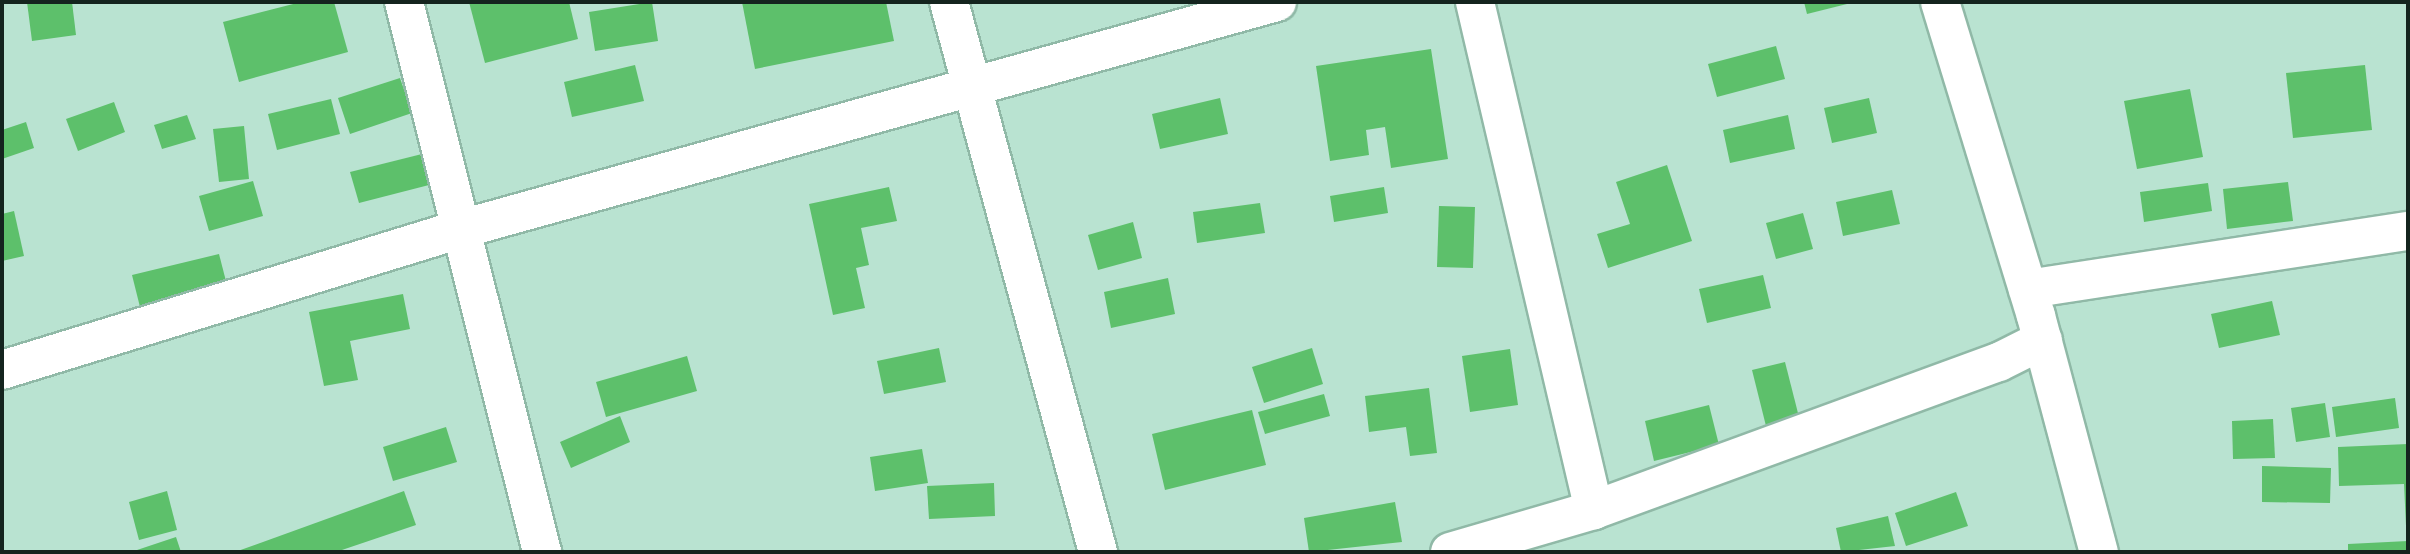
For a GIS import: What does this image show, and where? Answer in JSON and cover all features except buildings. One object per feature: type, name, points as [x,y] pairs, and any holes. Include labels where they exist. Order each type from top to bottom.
[{"type":"street","points":[[404,2],[542,552]]},
{"type":"street","points":[[949,2],[969,88],[1098,552]]},
{"type":"street","points":[[2,370],[461,229],[1277,2]]},
{"type":"street","points":[[1475,2],[1594,510]]},
{"type":"street","points":[[1940,2],[2043,340],[2099,552]]},
{"type":"street","points":[[2028,289],[2408,231]]},
{"type":"street","points":[[1450,552],[1594,510],[1999,362],[2043,340]]}]
